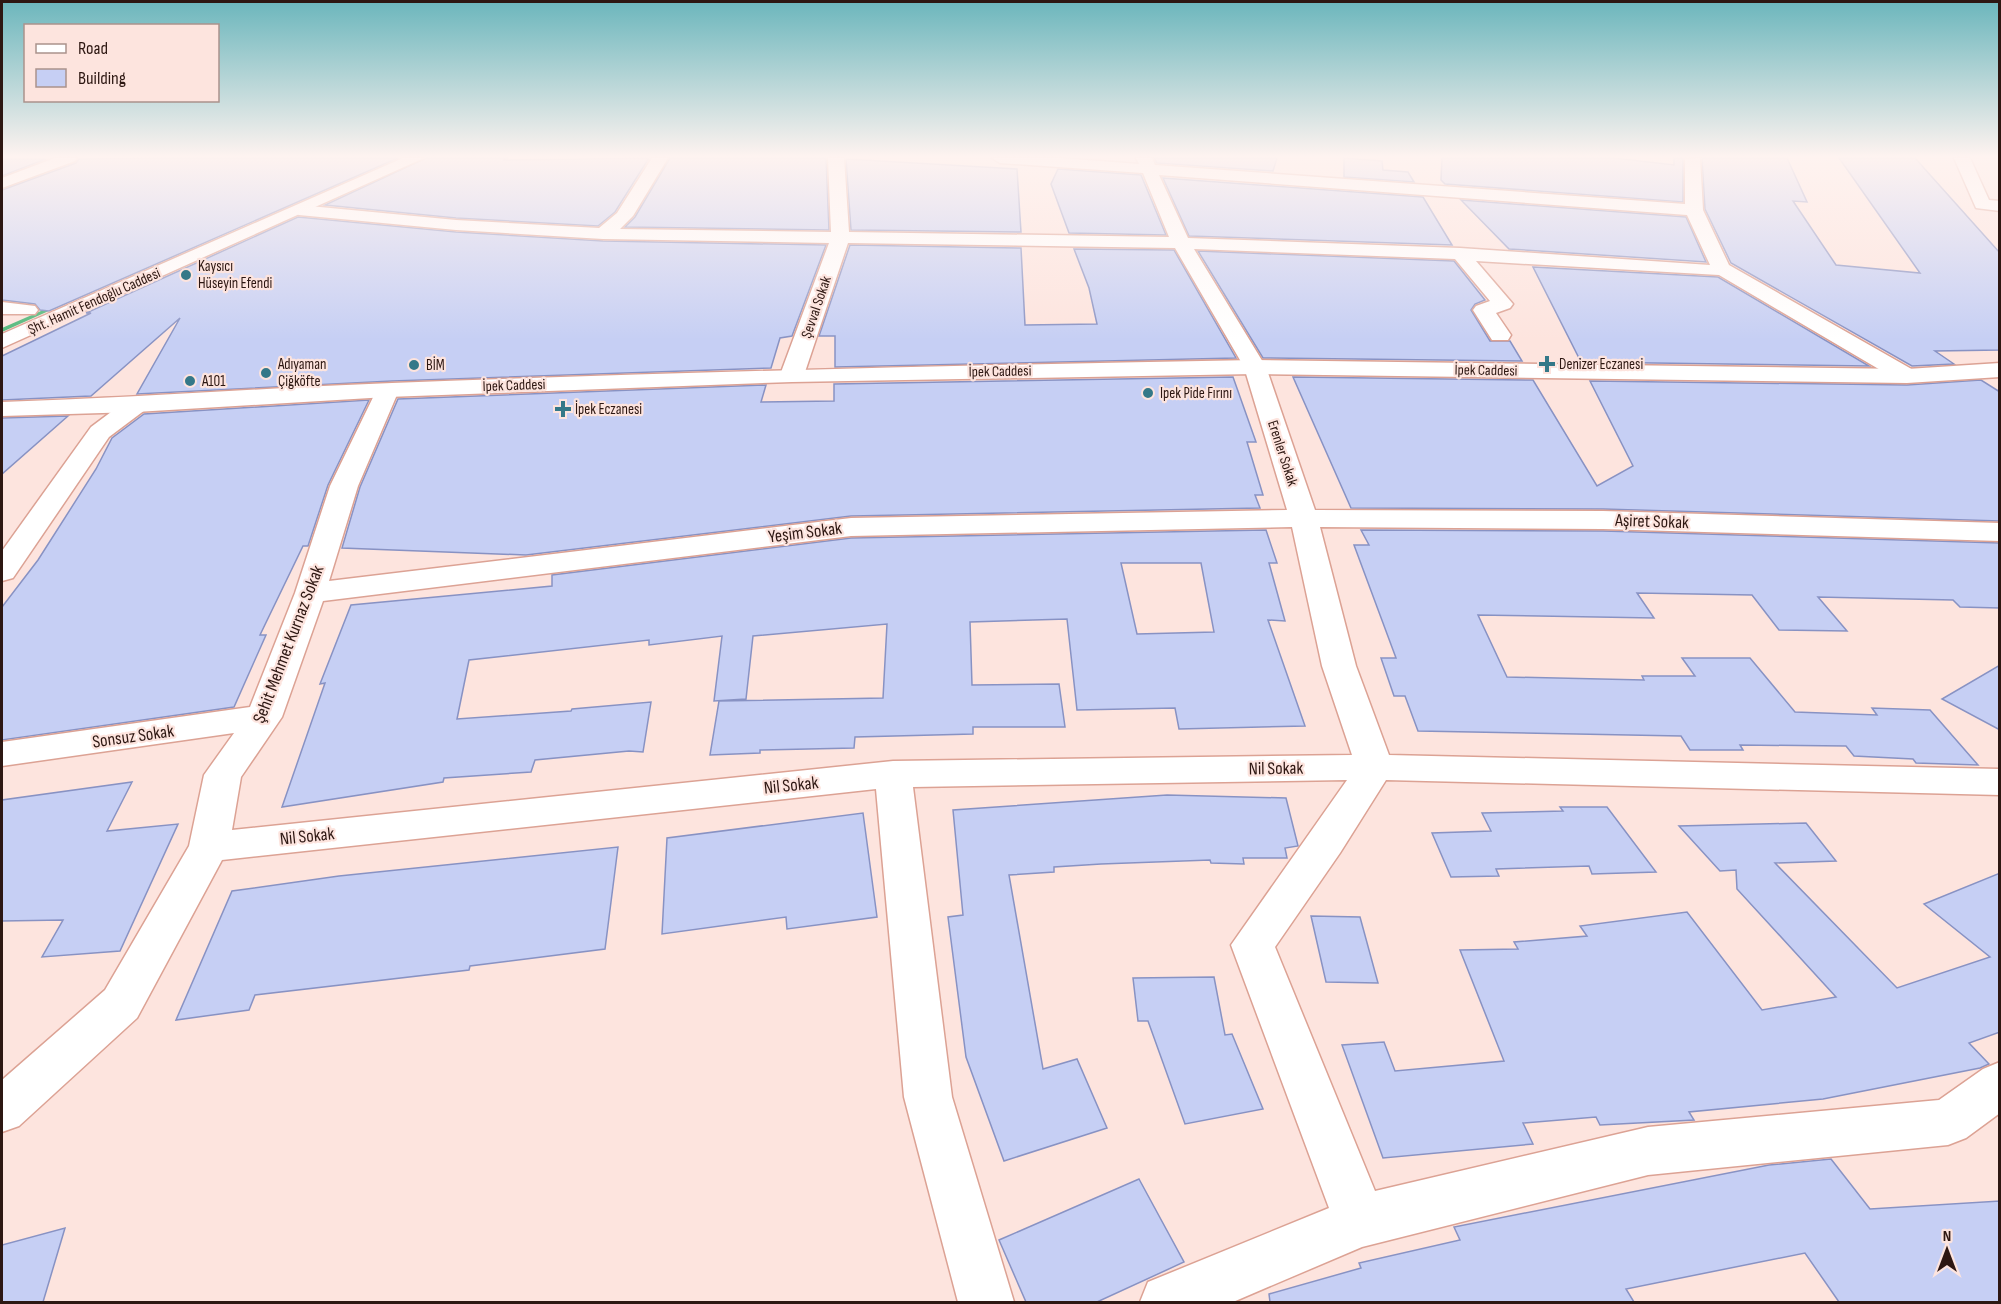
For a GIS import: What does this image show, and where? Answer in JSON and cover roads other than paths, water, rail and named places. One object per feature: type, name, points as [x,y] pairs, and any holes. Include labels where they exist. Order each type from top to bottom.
[{"type":"street","name":"Şht. Hamit Fendoğlu Caddesi","points":[[94,281],[238,219]]},
{"type":"street","name":"Şht. Hamit Fendoğlu Caddesi","points":[[2,342],[279,219]]},
{"type":"street","points":[[392,219],[603,234],[1181,243],[1460,254],[1713,271],[1721,268]]},
{"type":"street","points":[[603,234],[621,219]]},
{"type":"street","points":[[839,219],[840,239]]},
{"type":"street","name":"Erenler Sokak","points":[[1170,219],[1181,243],[1255,367],[1304,518],[1339,666],[1375,767]]},
{"type":"street","points":[[1698,219],[1721,268],[1906,376]]},
{"type":"street","name":"Şevval Sokak","points":[[792,375],[840,239]]},
{"type":"street","points":[[1460,254],[1503,304],[1483,310],[1500,335]]},
{"type":"street","name":"Şht. Hamit Fendoğlu Caddesi","points":[[2,321],[50,300]]},
{"type":"street","points":[[2,308],[28,310]]},
{"type":"street","name":"İpek Caddesi","points":[[2,409],[136,405],[387,390],[792,375],[1255,367],[1906,376],[2000,370]]},
{"type":"street","name":"Şehit Mehmet Kurnaz Sokak","points":[[2,1110],[121,1004],[209,847],[223,776],[264,717],[310,593],[344,486],[387,390]]},
{"type":"street","points":[[2,572],[100,432],[136,405]]},
{"type":"street","name":"Aşiret Sokak","points":[[1304,518],[1603,519],[2000,532]]},
{"type":"street","name":"Yeşim Sokak","points":[[310,593],[851,527],[1304,518]]},
{"type":"street","name":"Sonsuz Sokak","points":[[2,754],[264,717]]},
{"type":"street","points":[[1360,1221],[1253,945],[1326,843],[1375,767]]},
{"type":"street","name":"Nil Sokak","points":[[209,847],[893,774],[1375,767],[2000,782]]},
{"type":"street","points":[[893,774],[928,1097],[986,1302]]},
{"type":"street","points":[[1168,1302],[1360,1221],[1648,1151],[1948,1122],[2000,1084]]},
{"type":"waterway","points":[[2,330],[59,305]]},
{"type":"place","name":"Kaysıcı Hüseyin Efendi","points":[[186,275]]},
{"type":"place","name":"Denizer Eczanesi","points":[[1547,364]]},
{"type":"place","name":"BİM","points":[[414,365]]},
{"type":"place","name":"Adıyaman Çiğköfte","points":[[266,373]]},
{"type":"place","name":"A101","points":[[190,381]]},
{"type":"place","name":"Ipek Pide Fırını","points":[[1148,393]]},
{"type":"place","name":"İpek Eczanesi","points":[[563,409]]}]
